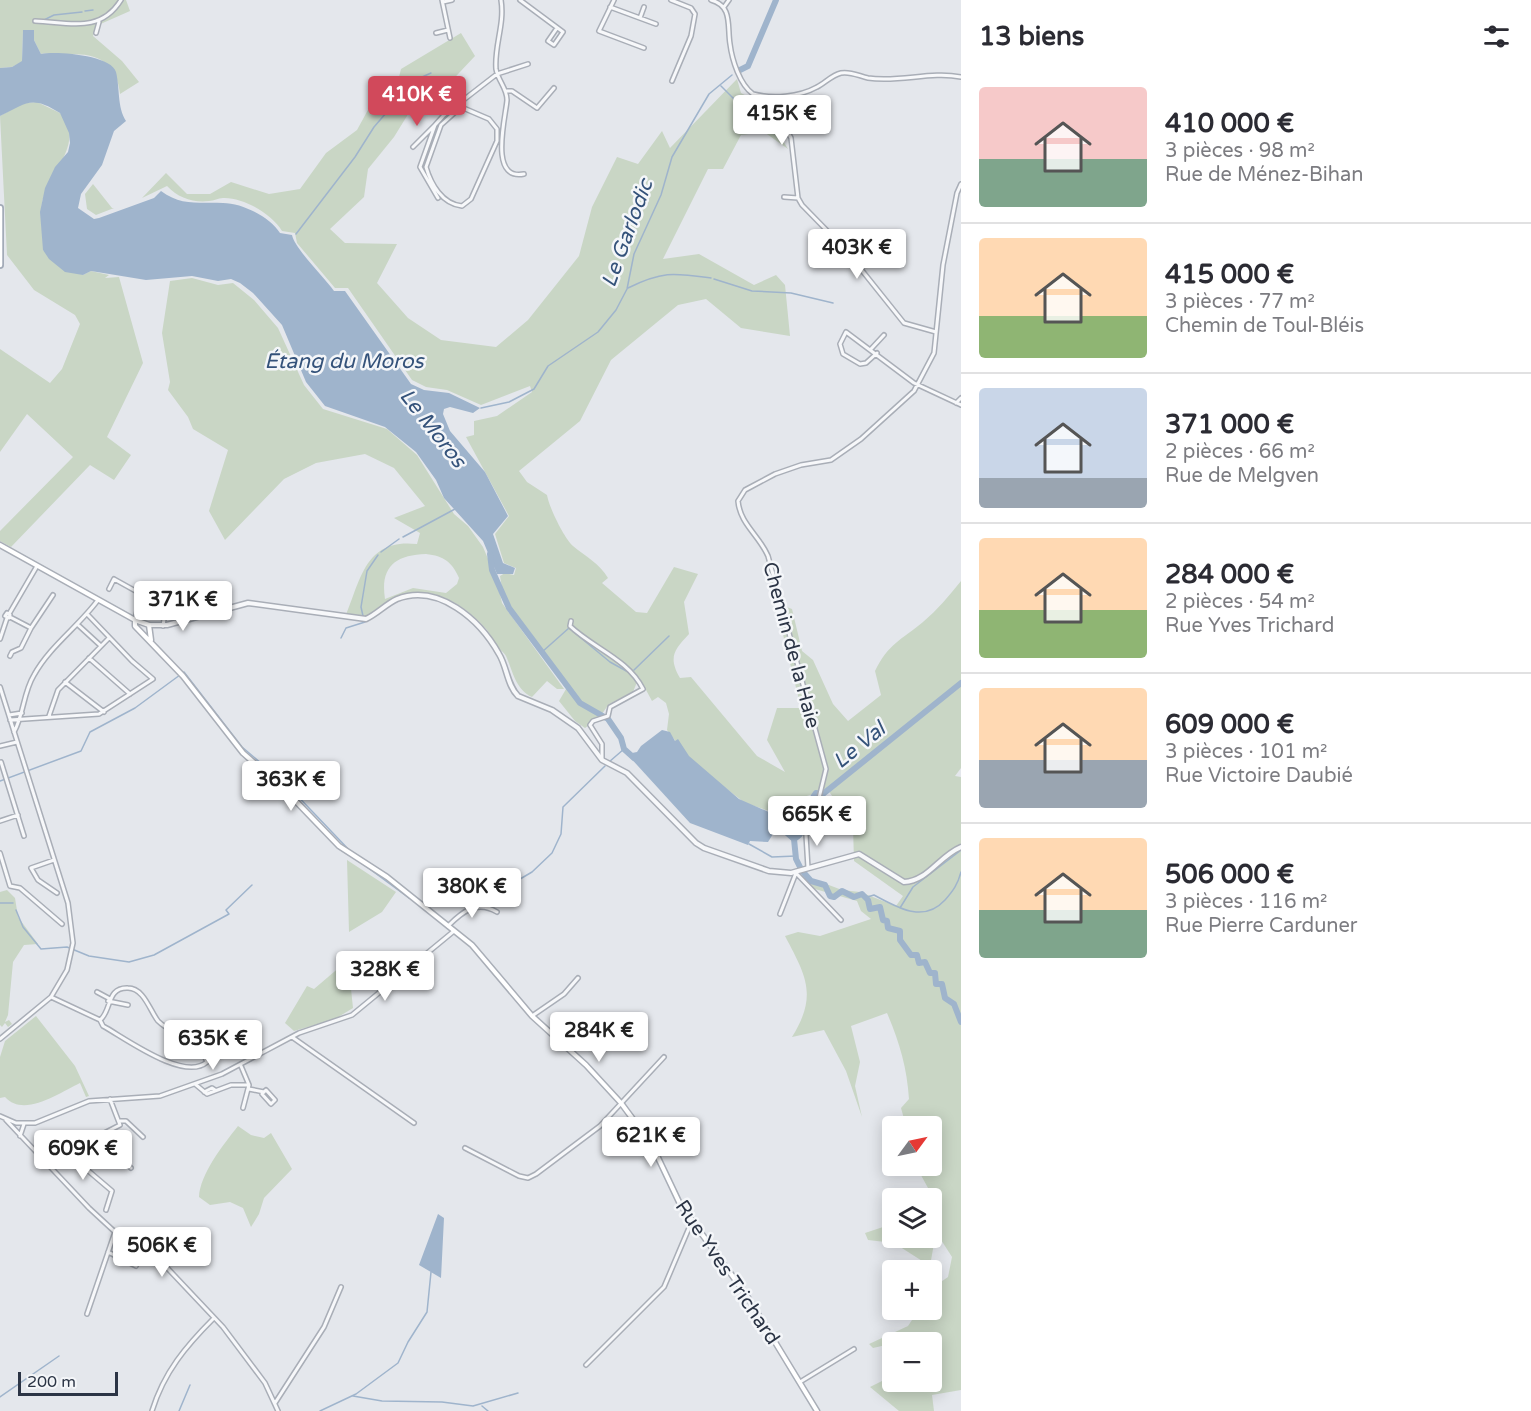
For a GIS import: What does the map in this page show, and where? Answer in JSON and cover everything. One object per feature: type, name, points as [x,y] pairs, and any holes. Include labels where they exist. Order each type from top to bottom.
[{"type":"main road","points":[[0,208],[0,265]]},
{"type":"main road","points":[[0,545],[135,621],[148,625]]},
{"type":"main road","points":[[135,621],[135,626],[144,635]]},
{"type":"main road","points":[[144,635],[143,629],[148,625]]},
{"type":"main road","points":[[148,625],[152,643]]},
{"type":"main road","name":"Rue Yves Trichard","points":[[144,635],[183,676],[243,753],[287,792],[329,837],[348,853],[387,877],[482,955],[532,1016],[586,1065],[621,1103],[652,1145],[672,1189],[747,1296],[817,1411]]},
{"type":"street","points":[[35,21],[81,26],[99,22],[116,8],[121,0]]},
{"type":"street","points":[[450,38],[442,1],[452,0]]},
{"type":"street","points":[[501,0],[497,74],[506,91],[500,146],[504,161],[512,172],[524,174]]},
{"type":"street","points":[[520,0],[563,32],[554,45],[548,41],[557,28]]},
{"type":"street","points":[[614,0],[599,31],[644,48]]},
{"type":"street","points":[[671,0],[691,8],[695,14],[691,36],[672,81]]},
{"type":"street","points":[[711,0],[723,8],[729,18],[731,50],[743,84],[753,94],[760,96],[800,93],[815,88],[838,73],[846,72],[879,79],[929,74],[961,77]]},
{"type":"street","points":[[723,8],[729,0]]},
{"type":"street","points":[[610,7],[656,24]]},
{"type":"street","points":[[640,18],[644,7]]},
{"type":"street","points":[[96,33],[99,22]]},
{"type":"street","points":[[436,33],[448,30]]},
{"type":"street","points":[[412,147],[456,104],[497,74],[528,64]]},
{"type":"street","points":[[506,91],[512,91],[537,108],[554,88]]},
{"type":"street","points":[[760,96],[782,121],[791,138],[798,198],[844,248],[904,323],[936,332]]},
{"type":"street","points":[[461,107],[489,119],[497,129],[494,150],[487,160],[471,199],[462,206],[452,204],[439,193],[426,167],[441,125],[461,107]]},
{"type":"street","points":[[435,125],[420,167],[438,198]]},
{"type":"street","points":[[497,129],[503,127]]},
{"type":"street","name":"Chemin de la Haie","points":[[808,868],[806,835],[813,823],[826,769],[768,555],[764,546],[744,522],[738,501],[746,490],[776,474],[801,465],[831,460],[900,407],[919,384],[933,359],[943,265],[957,193],[961,184]]},
{"type":"street","points":[[784,197],[798,198]]},
{"type":"street","points":[[877,353],[860,364],[843,354],[840,344],[846,332],[877,353],[919,384],[961,405]]},
{"type":"street","points":[[871,349],[884,335]]},
{"type":"street","points":[[956,403],[961,398]]},
{"type":"street","points":[[0,639],[8,616],[37,566]]},
{"type":"street","points":[[109,589],[114,579],[141,594],[135,621]]},
{"type":"street","points":[[163,626],[168,592]]},
{"type":"street","points":[[10,656],[12,652],[21,648],[53,595]]},
{"type":"street","points":[[148,625],[163,626],[248,603],[358,620],[371,617],[396,600],[413,596],[429,597],[454,605],[466,614],[500,654],[515,693],[570,722],[582,733],[602,760],[627,773],[696,843],[704,848],[769,872],[796,873],[859,854],[898,880],[910,882],[923,876],[943,857],[961,847]]},
{"type":"street","points":[[14,732],[22,716],[24,699],[34,674],[77,624],[88,615],[98,600]]},
{"type":"street","points":[[153,600],[194,607],[198,616]]},
{"type":"street","points":[[0,615],[8,616],[31,628]]},
{"type":"street","points":[[8,715],[48,716],[105,712],[153,679],[88,615]]},
{"type":"street","points":[[571,621],[570,626],[582,637],[630,670],[643,689],[610,706],[606,717],[593,720],[590,725],[603,748],[602,760]]},
{"type":"street","points":[[77,624],[101,646]]},
{"type":"street","points":[[48,716],[58,690],[109,638]]},
{"type":"street","points":[[89,658],[130,694]]},
{"type":"street","points":[[65,682],[105,712]]},
{"type":"street","points":[[0,687],[63,886],[71,916],[73,943],[67,970],[51,997],[0,1039]]},
{"type":"street","points":[[10,720],[22,716]]},
{"type":"street","points":[[0,746],[17,742]]},
{"type":"street","points":[[1,762],[24,836]]},
{"type":"street","points":[[0,821],[18,815]]},
{"type":"street","points":[[0,853],[10,886],[20,888],[62,924]]},
{"type":"street","points":[[54,860],[31,868],[38,880],[57,893]]},
{"type":"street","points":[[780,914],[796,873]]},
{"type":"street","points":[[796,873],[842,920]]},
{"type":"street","points":[[448,926],[464,912],[477,906],[490,892]]},
{"type":"street","points":[[477,906],[497,912]]},
{"type":"street","points":[[0,1116],[24,1124],[41,1122],[90,1101],[160,1096],[241,1066],[292,1037],[352,1015],[454,930]]},
{"type":"street","points":[[532,1016],[564,994],[578,978]]},
{"type":"street","points":[[51,997],[100,1020],[103,1026],[161,1061],[192,1067],[207,1062],[182,1036],[157,1019],[148,1003],[132,989],[122,989],[109,1000],[106,1013],[100,1020]]},
{"type":"street","points":[[97,992],[109,1000],[128,1005]]},
{"type":"street","points":[[292,1037],[296,1043],[414,1123]]},
{"type":"street","points":[[465,1148],[528,1178],[585,1139],[664,1056]]},
{"type":"street","points":[[241,1066],[249,1087],[243,1108]]},
{"type":"street","points":[[195,1084],[204,1092],[212,1088],[215,1090],[231,1085],[264,1092],[266,1090],[275,1100],[271,1104],[262,1094],[264,1092]]},
{"type":"street","points":[[110,1099],[120,1121]]},
{"type":"street","points":[[5,1119],[114,1232],[155,1255],[214,1318],[254,1365],[278,1411]]},
{"type":"street","points":[[120,1121],[126,1121],[143,1137]]},
{"type":"street","points":[[46,1163],[115,1129],[120,1121]]},
{"type":"street","points":[[20,1137],[24,1124]]},
{"type":"street","points":[[99,1137],[131,1168]]},
{"type":"street","points":[[75,1149],[86,1168],[112,1191],[106,1210]]},
{"type":"street","points":[[586,1365],[664,1287],[689,1228],[694,1223]]},
{"type":"street","points":[[87,1314],[114,1232]]},
{"type":"street","points":[[108,1252],[135,1266],[141,1256]]},
{"type":"street","points":[[275,1403],[324,1327],[341,1287]]},
{"type":"street","points":[[152,1411],[158,1393],[176,1360],[214,1318]]},
{"type":"street","points":[[800,1382],[854,1349]]},
{"type":"green space","points":[[0,0],[126,0],[130,11],[96,26],[93,36],[122,61],[139,82],[120,94],[118,83],[109,66],[94,57],[85,55],[41,54],[34,40],[34,30],[23,30],[22,62],[12,67],[0,68]]},
{"type":"green space","points":[[461,33],[475,56],[443,90],[415,103],[394,137],[368,169],[364,197],[330,229],[345,243],[397,244],[377,283],[408,318],[441,340],[496,347],[528,320],[579,256],[592,207],[617,157],[638,164],[662,131],[670,148],[737,79],[741,93],[760,103],[788,149],[764,132],[741,135],[723,169],[708,169],[663,259],[699,254],[754,285],[776,275],[785,285],[790,336],[741,328],[706,299],[678,305],[611,360],[580,421],[519,471],[527,482],[547,495],[557,522],[569,542],[605,573],[608,578],[602,583],[636,612],[647,613],[674,567],[698,574],[684,602],[689,634],[676,649],[674,665],[680,678],[691,677],[757,756],[785,772],[767,740],[777,708],[801,708],[765,561],[784,606],[792,609],[802,651],[813,660],[833,704],[848,721],[881,695],[875,671],[885,654],[933,613],[961,581],[961,768],[955,776],[961,777],[961,1390],[932,1395],[934,1411],[899,1411],[870,1387],[882,1381],[882,1392],[942,1392],[942,1332],[895,1332],[908,1326],[912,1320],[942,1320],[942,1281],[948,1277],[952,1257],[942,1241],[942,1188],[928,1188],[921,1176],[942,1176],[942,1116],[903,1116],[901,1108],[909,1099],[906,1076],[899,1044],[887,1013],[851,1026],[860,1062],[855,1086],[862,1117],[846,1071],[824,1030],[792,1037],[805,1009],[807,997],[803,974],[785,936],[798,932],[820,936],[871,919],[861,911],[857,901],[808,887],[802,879],[813,879],[842,890],[860,892],[896,906],[903,896],[854,861],[853,827],[828,790],[789,801],[772,812],[745,803],[688,757],[667,730],[669,714],[666,703],[658,697],[652,701],[639,677],[633,692],[609,704],[599,718],[585,728],[575,721],[559,701],[569,684],[544,656],[531,633],[504,600],[500,576],[505,573],[514,575],[516,568],[504,563],[495,534],[509,516],[466,437],[474,435],[474,421],[497,416],[532,392],[530,386],[481,405],[447,390],[426,387],[412,380],[348,288],[335,288],[297,243],[295,233],[282,231],[264,213],[231,198],[211,201],[192,200],[181,197],[167,186],[142,198],[166,173],[187,194],[210,194],[231,182],[269,194],[300,189],[326,153],[357,130],[369,108],[385,88],[398,81],[401,69]]},
{"type":"green space","points":[[37,102],[60,113],[67,124],[69,136],[68,147],[42,203],[43,250],[83,275],[91,271],[109,275],[105,278],[119,277],[143,363],[107,437],[131,455],[114,480],[90,465],[11,547],[0,541],[0,531],[73,457],[27,414],[0,452],[0,349],[50,383],[62,369],[80,324],[75,315],[34,290],[7,255],[0,116],[23,103]]},
{"type":"green space","points":[[93,184],[114,208],[96,215],[87,209],[85,194]]},
{"type":"green space","points":[[192,278],[218,285],[233,283],[254,300],[278,328],[304,385],[323,409],[387,429],[417,455],[454,514],[468,526],[483,547],[497,580],[502,603],[564,689],[557,689],[547,681],[532,697],[526,694],[515,679],[506,656],[496,646],[479,621],[459,606],[437,595],[413,593],[401,597],[366,619],[346,615],[362,575],[376,554],[386,547],[417,544],[420,533],[394,518],[425,506],[394,468],[365,454],[316,463],[284,479],[225,540],[209,511],[228,450],[193,429],[188,417],[168,390],[170,382],[162,333],[170,281]],"holes":[[[432,555],[443,558],[450,564],[459,578],[457,584],[446,593],[413,588],[385,599],[385,579],[392,565],[406,557]]]},
{"type":"green space","points":[[347,860],[396,892],[382,912],[349,932]]},
{"type":"green space","points":[[7,890],[15,898],[18,917],[38,944],[24,945],[13,962],[8,1015],[5,1022],[9,1020],[12,1024],[8,1027],[5,1023],[2,1027],[0,1025],[0,892]]},
{"type":"green space","points":[[348,960],[353,1008],[335,1019],[294,1031],[285,1023],[307,986],[314,989]]},
{"type":"green space","points":[[36,1016],[75,1066],[89,1096],[86,1097],[80,1083],[42,1102],[32,1104],[22,1105],[13,1103],[5,1097],[0,1098],[0,1057],[5,1041]]},
{"type":"green space","points":[[238,1126],[251,1135],[264,1138],[271,1133],[292,1169],[264,1198],[259,1214],[251,1227],[243,1208],[230,1202],[210,1205],[199,1197],[200,1188],[208,1169]]},
{"type":"green space","points":[[882,1227],[882,1242],[868,1240],[865,1233]]},
{"type":"green space","points":[[902,1248],[933,1248],[931,1260],[921,1260]]},
{"type":"green space","points":[[882,1338],[882,1346],[873,1348],[869,1344]]},
{"type":"water","name":"Étang du Moros","points":[[23,30],[34,30],[34,40],[41,54],[58,53],[94,58],[112,66],[116,72],[120,104],[126,121],[114,131],[102,165],[81,194],[78,208],[94,219],[99,218],[154,198],[161,191],[183,201],[239,205],[255,212],[263,216],[280,233],[292,235],[304,255],[334,291],[345,291],[411,384],[424,390],[449,393],[480,408],[473,413],[450,407],[444,409],[443,414],[450,431],[485,472],[508,516],[493,534],[503,563],[515,568],[513,574],[497,574],[483,541],[444,498],[436,480],[416,452],[385,427],[325,406],[306,382],[282,325],[253,293],[240,283],[231,279],[218,281],[192,276],[146,280],[91,271],[83,275],[65,272],[49,259],[43,250],[40,212],[45,188],[55,167],[68,152],[69,133],[60,113],[42,104],[29,103],[0,116],[0,68],[12,67],[22,61]]},
{"type":"water","points":[[662,730],[670,732],[675,741],[678,739],[689,756],[739,799],[771,813],[774,804],[780,804],[790,836],[781,830],[773,834],[768,842],[750,841],[748,845],[690,823],[627,754],[637,752],[641,746]]},
{"type":"water","points":[[438,1214],[444,1218],[441,1278],[419,1265]]},
{"type":"waterway","name":"Le Garlodic","points":[[740,70],[748,66],[776,0]]},
{"type":"waterway","points":[[85,11],[93,10]]},
{"type":"waterway","points":[[44,20],[54,15],[82,12]]},
{"type":"waterway","points":[[397,102],[422,77],[431,73]]},
{"type":"waterway","name":"Le Garlodic","points":[[481,408],[509,402],[534,389],[548,366],[598,332],[616,310],[627,289],[634,254],[661,195],[672,157],[709,94],[732,75]]},
{"type":"waterway","points":[[721,86],[737,102]]},
{"type":"waterway","points":[[296,234],[355,157],[374,127],[393,105]]},
{"type":"waterway","points":[[740,105],[764,107]]},
{"type":"waterway","points":[[773,108],[794,106]]},
{"type":"waterway","points":[[628,288],[668,275],[711,278]]},
{"type":"waterway","points":[[714,279],[752,291],[791,293],[833,303]]},
{"type":"waterway","points":[[403,537],[455,509]]},
{"type":"waterway","points":[[381,552],[399,539]]},
{"type":"waterway","name":"Le Moros","points":[[490,554],[492,570],[509,608],[580,703],[608,719],[621,738],[624,749],[634,758]]},
{"type":"waterway","points":[[363,616],[361,607],[367,571],[378,555]]},
{"type":"waterway","points":[[341,638],[346,628],[365,622]]},
{"type":"waterway","points":[[542,652],[569,628],[610,662],[630,673]]},
{"type":"waterway","points":[[634,670],[669,636]]},
{"type":"waterway","points":[[0,781],[81,751],[90,732],[135,708],[184,672],[242,747],[288,786],[351,852]]},
{"type":"waterway","name":"Le Val","points":[[794,839],[803,830],[816,793],[823,794],[961,683]]},
{"type":"waterway","points":[[609,762],[624,749]]},
{"type":"waterway","points":[[515,882],[532,872],[552,853],[561,834],[563,807],[605,766]]},
{"type":"waterway","name":"Le Moros","points":[[786,832],[794,839],[796,859],[801,869]]},
{"type":"waterway","points":[[749,844],[772,857],[796,856]]},
{"type":"waterway","points":[[900,908],[913,887],[961,850]]},
{"type":"waterway","points":[[352,856],[409,898]]},
{"type":"waterway","points":[[864,898],[874,895],[910,911],[928,911],[937,907],[948,897],[957,884],[961,872]]},
{"type":"waterway","name":"Le Moros","points":[[804,873],[811,881],[825,885],[830,896],[834,897],[842,891],[854,897],[862,894],[868,900],[870,909],[880,907],[883,920],[887,921],[888,928],[900,931],[900,940],[911,955],[917,955],[919,963],[925,962],[930,973],[935,973],[936,984],[942,984],[945,998],[954,1004],[961,1022]]},
{"type":"waterway","points":[[16,910],[23,927],[41,949],[67,947],[89,956],[129,962],[154,955],[229,914],[226,910],[252,885]]},
{"type":"waterway","points":[[0,903],[13,903]]},
{"type":"waterway","points":[[320,1411],[356,1394],[398,1363],[427,1312],[431,1272]]},
{"type":"waterway","points":[[0,1397],[59,1356]]},
{"type":"waterway","points":[[179,1411],[190,1385]]},
{"type":"waterway","points":[[353,1396],[382,1401],[442,1402],[473,1406],[518,1393]]},
{"type":"waterway","points":[[482,1406],[488,1411]]}]
